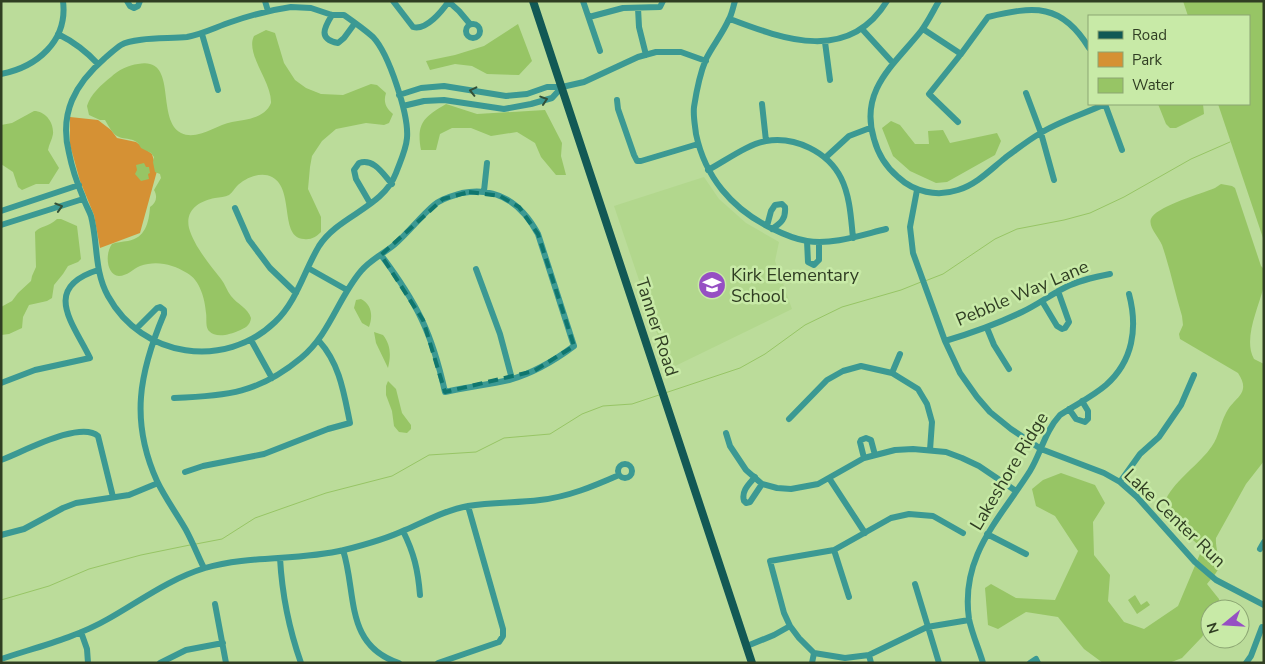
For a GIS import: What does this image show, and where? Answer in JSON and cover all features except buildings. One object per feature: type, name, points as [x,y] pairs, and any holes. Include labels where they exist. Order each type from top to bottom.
[{"type":"main road","name":"Tanner Road","points":[[533,1],[752,663]]},
{"type":"street","points":[[1,74],[27,67],[51,47],[58,34],[64,7],[63,1]]},
{"type":"street","points":[[128,1],[128,5],[134,8],[138,6],[140,1]]},
{"type":"street","points":[[265,1],[268,10]]},
{"type":"street","points":[[393,1],[413,27],[424,26],[449,2],[470,24]]},
{"type":"street","points":[[583,1],[600,51]]},
{"type":"street","points":[[735,1],[730,19],[706,61],[694,108],[698,144],[708,170],[724,194],[735,205],[769,228],[789,236],[820,242],[853,238],[886,229]]},
{"type":"street","points":[[730,19],[756,29],[794,39],[825,42],[846,37],[862,30],[879,13],[887,1]]},
{"type":"street","points":[[939,1],[923,29],[893,63],[877,86],[872,99],[870,128],[881,158],[898,178],[917,190],[938,193],[957,191],[981,178],[1009,155],[1041,133],[1103,105]]},
{"type":"street","points":[[589,17],[623,8],[638,8],[661,4]]},
{"type":"street","points":[[291,6],[311,8],[332,15],[344,15],[374,39],[387,61],[399,94],[407,123],[407,140],[392,184],[383,194],[332,230],[320,246],[285,311],[275,322],[251,340],[219,350],[201,351],[170,347],[153,341],[136,329],[115,308],[107,295],[98,270],[91,216],[83,199],[69,154],[66,122],[69,109],[75,93],[85,78],[123,43],[202,34],[268,10],[291,6]]},
{"type":"street","points":[[638,8],[639,27],[646,55]]},
{"type":"street","points":[[958,122],[929,94],[962,54],[988,17],[1028,9],[1047,12],[1064,20],[1074,28],[1088,47]]},
{"type":"street","points":[[332,15],[324,28],[324,35],[330,42],[338,43],[356,23]]},
{"type":"street","points":[[923,29],[962,54]]},
{"type":"street","points":[[862,30],[893,63]]},
{"type":"street","points":[[58,34],[86,51],[98,64]]},
{"type":"street","points":[[202,34],[218,90]]},
{"type":"street","points":[[825,42],[830,80]]},
{"type":"street","points":[[399,94],[422,88],[444,86],[506,96],[527,94],[547,87],[562,87],[584,82],[630,60],[668,51],[681,52],[706,61]]},
{"type":"street","points":[[402,106],[424,101],[444,100],[504,108],[531,104],[552,98],[562,87]]},
{"type":"street","points":[[1026,93],[1041,133],[1054,180]]},
{"type":"street","points":[[617,100],[618,109],[637,161],[698,144]]},
{"type":"street","points":[[762,104],[766,141]]},
{"type":"street","points":[[1105,105],[1122,150]]},
{"type":"street","points":[[825,158],[848,136],[870,128]]},
{"type":"street","points":[[708,170],[766,141],[793,142],[812,149],[825,158],[841,177],[850,206],[853,238]]},
{"type":"street","points":[[370,203],[356,178],[354,170],[359,163],[366,160],[373,164],[392,184]]},
{"type":"street","points":[[484,191],[487,163]]},
{"type":"street","points":[[1,211],[79,185]]},
{"type":"street","name":"Lake Center Run","points":[[917,190],[910,227],[913,253],[945,341],[960,373],[977,397],[990,412],[1041,449],[1104,473],[1120,482],[1137,497],[1168,534],[1195,562],[1216,580],[1264,605]]},
{"type":"street","points":[[174,398],[217,396],[255,387],[303,357],[318,341],[329,325],[347,290],[362,270],[381,255],[394,245],[434,205],[443,199],[469,192],[484,191],[500,196],[519,207],[529,218],[538,234],[574,346],[554,361],[512,379],[445,392],[432,343],[423,320],[401,282],[381,255]]},
{"type":"street","points":[[39,198],[44,211]]},
{"type":"street","points":[[1,225],[83,199]]},
{"type":"street","points":[[236,208],[249,240],[270,268],[296,293]]},
{"type":"street","points":[[807,241],[808,262],[814,265],[819,260],[820,242]]},
{"type":"street","points":[[308,268],[347,290]]},
{"type":"street","points":[[476,269],[497,325],[512,379]]},
{"type":"street","points":[[1,383],[35,370],[90,358],[67,315],[67,296],[69,289],[74,283],[87,274],[98,270]]},
{"type":"street","name":"Pebble Way Lane","points":[[945,341],[987,328],[1081,281],[1110,274]]},
{"type":"street","points":[[1042,301],[1057,326],[1062,329],[1065,328],[1069,322],[1058,292]]},
{"type":"street","name":"Lakeshore Ridge","points":[[983,663],[970,620],[968,592],[972,564],[986,534],[1030,470],[1049,430],[1056,420],[1104,386],[1113,378],[1127,357],[1132,344],[1134,322],[1129,294]]},
{"type":"street","points":[[136,329],[154,310],[160,307],[164,310],[142,380],[142,433],[148,457],[158,483],[186,530],[204,568]]},
{"type":"street","points":[[987,328],[994,345],[1009,369]]},
{"type":"street","points":[[251,340],[272,378]]},
{"type":"street","points":[[185,472],[203,466],[264,454],[328,429],[350,423],[340,376],[331,356],[318,341]]},
{"type":"street","points":[[892,373],[900,354]]},
{"type":"street","points":[[789,420],[827,380],[843,371],[861,366],[892,373],[918,389],[927,404],[932,422],[930,450]]},
{"type":"street","points":[[1120,482],[1140,454],[1159,437],[1181,405],[1194,375]]},
{"type":"street","points":[[1069,409],[1076,419],[1085,422],[1088,419],[1088,415],[1082,402]]},
{"type":"street","points":[[1,460],[54,438],[87,431],[95,433],[98,436],[113,497]]},
{"type":"street","points":[[726,433],[736,458],[762,484],[791,489],[818,484],[864,458],[895,450],[930,450],[946,452],[979,466],[1016,491]]},
{"type":"street","points":[[864,458],[860,442],[866,438],[871,440],[875,455]]},
{"type":"street","points":[[1,659],[81,632],[107,620],[155,590],[204,568],[249,559],[280,558],[343,550],[404,531],[441,514],[468,506],[556,498],[584,490],[619,475]]},
{"type":"street","points":[[754,477],[744,490],[742,497],[744,501],[750,502],[762,484]]},
{"type":"street","points":[[829,478],[865,533]]},
{"type":"street","points":[[1,536],[24,529],[76,503],[129,495],[158,483]]},
{"type":"street","points":[[438,663],[499,642],[503,636],[503,629],[468,506]]},
{"type":"street","points":[[963,533],[933,516],[909,514],[891,518],[834,550],[770,561],[784,613],[790,626],[798,638],[814,653],[845,658],[869,655],[927,627],[970,620]]},
{"type":"street","points":[[404,531],[418,570],[420,595]]},
{"type":"street","points":[[986,534],[1026,554]]},
{"type":"street","points":[[1260,550],[1264,542]]},
{"type":"street","points":[[343,550],[347,561],[355,618],[361,631],[379,652],[399,663]]},
{"type":"street","points":[[834,550],[849,597]]},
{"type":"street","points":[[280,558],[287,614],[301,663]]},
{"type":"street","points":[[915,584],[939,663]]},
{"type":"street","points":[[215,604],[226,663]]},
{"type":"street","points":[[747,646],[790,626]]},
{"type":"street","points":[[1246,663],[1251,656],[1262,627]]},
{"type":"street","points":[[81,632],[87,649],[88,663]]},
{"type":"street","points":[[160,663],[186,650],[222,643]]},
{"type":"street","points":[[812,663],[814,653]]},
{"type":"street","points":[[869,655],[872,663]]},
{"type":"street","points":[[1030,663],[1036,659],[1038,663]]},
{"type":"highlighted area","points":[[469,192],[500,196],[519,207],[538,234],[574,346],[534,371],[445,392],[423,320],[381,255],[443,199]]},
{"type":"shaded area","name":"Kirk Elementary School","points":[[704,177],[719,199],[746,223],[779,242],[775,261],[792,309],[669,369],[614,206]]},
{"type":"green space","points":[[70,117],[98,120],[111,130],[117,138],[136,142],[152,154],[157,171],[140,233],[100,248],[94,215],[80,181],[70,145]]},
{"type":"water","points":[[1183,1],[1264,1],[1264,241],[1218,105],[1250,105],[1250,15],[1188,15]]},
{"type":"water","points":[[518,24],[532,61],[519,75],[487,74],[472,66],[455,64],[430,70],[426,61],[484,46]]},
{"type":"water","points":[[266,30],[275,33],[284,63],[295,80],[306,88],[321,94],[343,95],[371,84],[377,85],[386,93],[386,105],[393,114],[389,123],[384,125],[366,123],[336,129],[322,141],[312,156],[308,189],[321,217],[321,232],[313,238],[304,239],[296,237],[289,222],[286,202],[279,183],[268,175],[258,175],[249,178],[240,183],[229,195],[209,199],[194,207],[188,222],[191,235],[233,299],[247,311],[251,318],[248,325],[243,329],[228,334],[216,335],[209,331],[207,327],[201,290],[192,276],[187,273],[176,267],[158,263],[140,266],[122,276],[111,272],[108,263],[108,253],[112,244],[134,239],[145,229],[149,219],[150,207],[156,200],[154,190],[161,178],[160,174],[155,172],[154,157],[151,153],[141,148],[134,140],[117,136],[105,120],[89,115],[87,106],[97,90],[117,72],[138,64],[151,64],[158,69],[163,79],[169,115],[173,126],[181,133],[187,135],[200,134],[232,122],[260,115],[271,103],[268,86],[256,60],[252,43],[254,36]]},
{"type":"water","points":[[446,104],[477,114],[545,110],[562,143],[561,156],[566,175],[556,175],[541,157],[535,143],[517,132],[491,136],[471,128],[452,128],[440,134],[436,150],[421,150],[420,133],[423,122],[432,113]]},
{"type":"water","points":[[1158,105],[1203,105],[1204,114],[1176,128],[1170,128],[1166,124]]},
{"type":"water","points":[[34,111],[45,115],[52,125],[53,134],[48,150],[59,168],[49,184],[36,184],[22,190],[18,187],[13,172],[1,164],[1,125],[12,123]]},
{"type":"water","points":[[891,121],[900,125],[915,144],[929,144],[928,131],[943,130],[950,143],[997,133],[1001,141],[995,155],[947,182],[936,183],[910,171],[893,156],[882,128]]},
{"type":"water","points":[[144,163],[146,167],[149,167],[149,179],[141,181],[135,174],[137,170],[136,165]]},
{"type":"water","points":[[1221,184],[1235,188],[1261,266],[1264,269],[1264,287],[1252,324],[1250,342],[1254,359],[1264,364],[1264,461],[1246,484],[1216,538],[1219,567],[1207,584],[1219,599],[1200,599],[1200,639],[1182,658],[1169,663],[1103,663],[1084,649],[1058,617],[1026,612],[998,629],[988,625],[985,588],[991,584],[1016,598],[1055,600],[1078,551],[1055,516],[1036,506],[1032,489],[1043,480],[1061,473],[1095,485],[1105,503],[1093,522],[1094,555],[1110,575],[1108,601],[1124,622],[1144,629],[1178,606],[1202,549],[1178,527],[1168,514],[1166,499],[1176,485],[1212,446],[1226,413],[1240,395],[1243,386],[1238,373],[1180,339],[1179,334],[1183,325],[1182,316],[1165,254],[1152,227],[1151,220],[1152,217],[1164,208]]},
{"type":"water","points":[[57,219],[77,226],[81,259],[68,266],[54,285],[52,298],[29,305],[23,317],[22,328],[9,334],[1,335],[1,307],[12,301],[31,281],[36,267],[35,232]]},
{"type":"water","points":[[361,299],[365,301],[371,311],[369,327],[362,323],[354,308],[356,300]]},
{"type":"water","points":[[374,332],[383,335],[388,343],[390,355],[388,368],[376,343]]},
{"type":"water","points":[[388,381],[396,389],[402,413],[411,425],[411,429],[407,433],[399,432],[394,426],[392,411],[386,395]]},
{"type":"water","points":[[1135,595],[1141,605],[1147,601],[1150,605],[1137,614],[1128,600]]},
{"type":"waterway","points":[[925,281],[943,274],[995,239],[1017,229],[1090,213],[1124,197],[1191,159],[1230,142]]},
{"type":"waterway","points":[[665,393],[740,368],[765,354],[805,325],[842,307],[901,290],[921,282]]},
{"type":"waterway","points":[[196,544],[222,539],[255,518],[326,493],[392,476],[429,455],[476,452],[504,438],[550,434],[582,414],[603,406],[632,404],[659,395]]},
{"type":"waterway","points":[[1,600],[49,586],[89,569],[141,555],[190,545]]},
{"type":"place","name":"Kirk Elementary School","points":[[712,285]]}]
